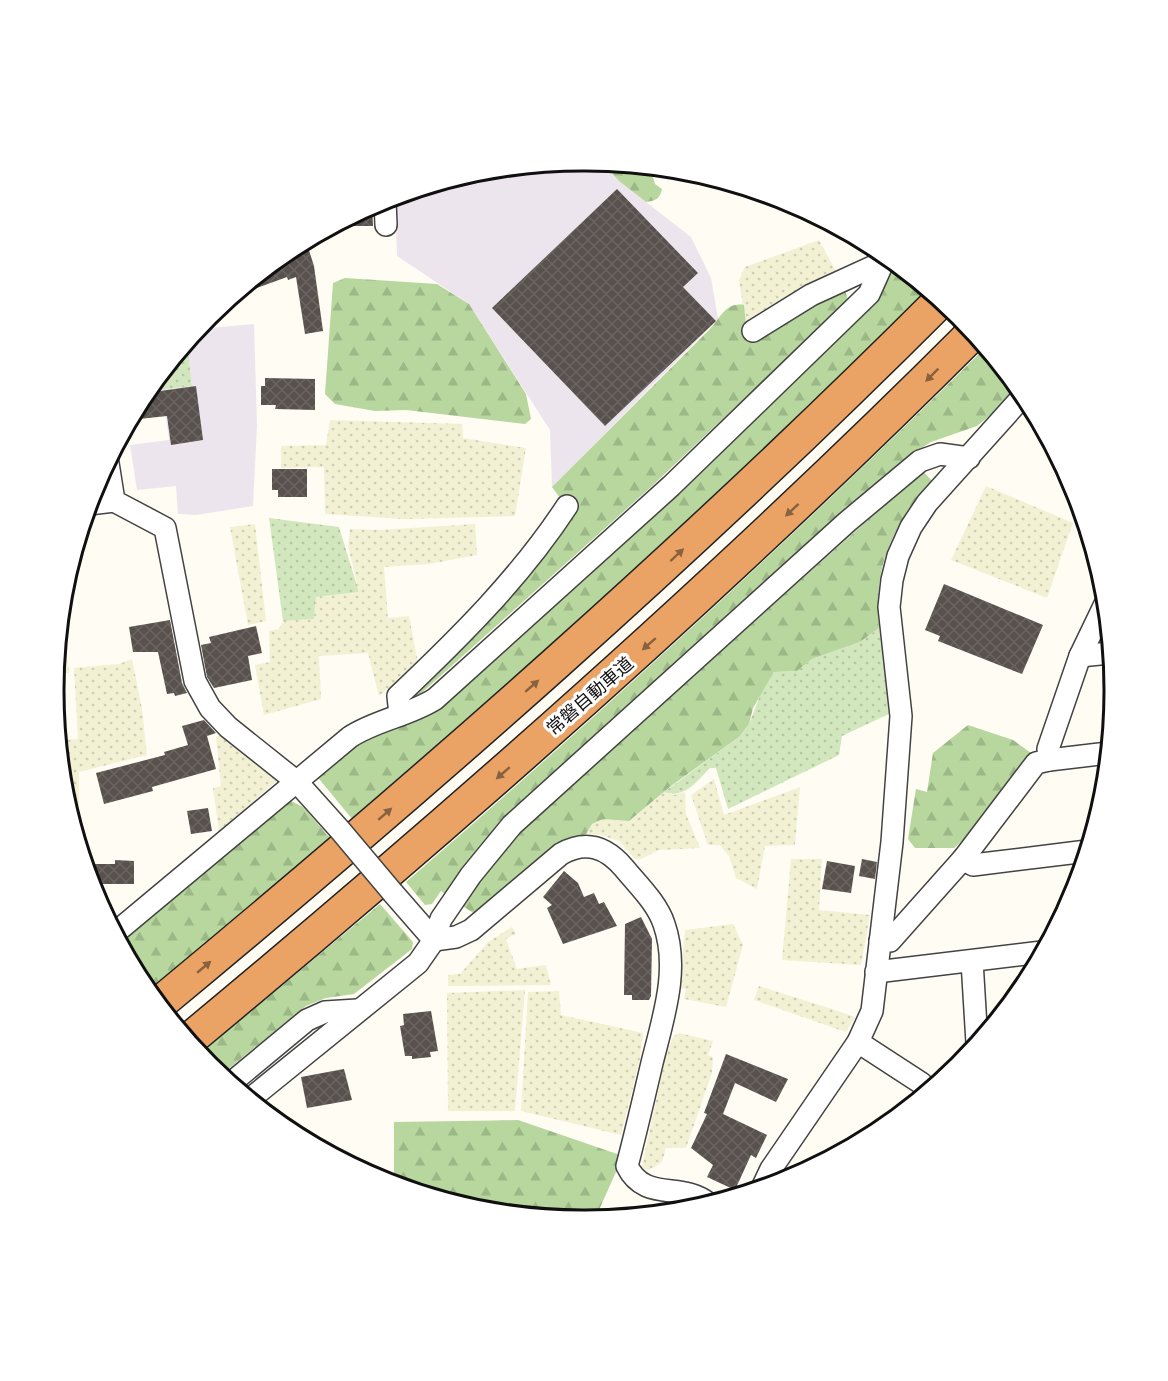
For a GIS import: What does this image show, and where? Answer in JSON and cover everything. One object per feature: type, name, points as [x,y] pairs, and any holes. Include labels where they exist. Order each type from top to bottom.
[{"type":"highway","points":[[166,998],[341,854],[628,601],[829,412],[934,307]]},
{"type":"highway","name":"常磐自動車道","points":[[195,1035],[370,890],[657,637],[864,442],[967,339]]},
{"type":"street","points":[[386,211],[386,225]]},
{"type":"street","points":[[753,331],[811,295],[878,262]]},
{"type":"street","points":[[122,927],[365,727],[416,711],[435,699],[671,486],[869,294],[882,265]]},
{"type":"street","points":[[768,1176],[858,1042],[872,1011],[892,842],[901,716],[889,607],[892,580],[911,527],[927,503],[1017,403]]},
{"type":"street","points":[[256,1094],[357,1010],[418,963],[434,940],[441,919],[488,851],[542,796],[847,522],[920,461],[940,454],[969,458]]},
{"type":"street","points":[[110,478],[114,501]]},
{"type":"street","points":[[100,503],[114,501],[165,528],[195,681],[210,708],[228,727],[297,782],[434,940]]},
{"type":"street","points":[[400,715],[398,696],[499,595],[544,541],[567,506]]},
{"type":"street","points":[[1049,760],[1048,749],[1080,656],[1098,619]]},
{"type":"street","points":[[1080,656],[1102,654]]},
{"type":"street","points":[[880,941],[890,941],[963,859],[1036,763],[1099,754]]},
{"type":"street","points":[[434,940],[456,937],[471,930],[561,854],[572,848],[593,846],[616,858],[656,907],[664,925],[671,967],[666,1006],[627,1166],[632,1176],[646,1188],[681,1192],[694,1198]]},
{"type":"street","points":[[963,859],[973,865],[1078,852]]},
{"type":"street","points":[[876,972],[1032,953]]},
{"type":"street","points":[[972,961],[976,1031]]},
{"type":"street","points":[[237,1078],[307,1020],[325,1012],[357,1010]]},
{"type":"street","points":[[858,1042],[922,1085]]},
{"type":"shaded area","points":[[550,172],[611,172],[619,181],[691,237],[711,278],[718,319],[552,487],[550,430],[469,304],[397,256],[395,207],[450,189],[516,175]]},
{"type":"shaded area","points":[[819,240],[837,273],[746,326],[739,280],[745,267]]},
{"type":"shaded area","points":[[254,324],[257,426],[253,506],[196,515],[178,514],[176,486],[137,490],[130,445],[169,440],[162,389],[192,386],[188,354],[212,328]]},
{"type":"shaded area","points":[[330,420],[462,424],[463,438],[526,448],[515,516],[404,519],[325,514],[324,467],[281,468],[281,446],[326,445]]},
{"type":"shaded area","points":[[986,486],[1073,523],[1047,598],[951,560]]},
{"type":"shaded area","points":[[255,524],[266,621],[248,625],[230,527]]},
{"type":"shaded area","points":[[475,524],[477,555],[429,564],[384,567],[388,618],[409,616],[418,663],[379,696],[368,653],[319,656],[321,699],[264,715],[255,665],[270,662],[269,631],[279,629],[283,621],[314,619],[316,597],[359,592],[348,546],[350,529],[379,530]]},
{"type":"shaded area","points":[[66,654],[69,673],[65,673]]},
{"type":"shaded area","points":[[132,659],[142,709],[147,755],[79,772],[79,813],[67,740],[78,739],[74,668],[119,664]]},
{"type":"shaded area","points":[[224,734],[279,779],[219,831],[213,788],[221,786],[216,737]]},
{"type":"shaded area","points":[[714,779],[724,815],[800,787],[795,845],[765,846],[757,889],[736,878],[729,856],[720,845],[708,845],[691,795]]},
{"type":"shaded area","points":[[664,792],[674,795],[685,792],[686,814],[700,848],[659,850],[641,859],[635,859],[619,841],[601,835],[586,834],[592,824],[603,819],[629,821]]},
{"type":"shaded area","points":[[791,859],[822,859],[819,910],[870,915],[861,965],[782,960]]},
{"type":"shaded area","points":[[733,924],[743,945],[726,1007],[684,999],[686,989],[680,988],[685,930]]},
{"type":"shaded area","points":[[512,927],[516,934],[506,939],[517,969],[546,965],[551,985],[448,986],[448,975],[460,974],[488,942]]},
{"type":"shaded area","points":[[759,986],[855,1017],[846,1032],[754,1000]]},
{"type":"shaded area","points":[[525,990],[515,1111],[448,1111],[447,993]]},
{"type":"shaded area","points":[[559,991],[561,1015],[643,1033],[640,1059],[621,1135],[521,1111],[528,992]]},
{"type":"shaded area","points":[[679,1033],[713,1041],[708,1055],[713,1057],[712,1073],[686,1148],[666,1148],[662,1162],[649,1170],[644,1169],[642,1166],[666,1055],[673,1037]]},
{"type":"green space","points":[[611,172],[652,175],[655,184],[662,189],[658,197],[646,202]]},
{"type":"green space","points":[[886,268],[923,297],[667,542],[353,820],[315,774],[379,727],[406,725],[421,717]]},
{"type":"green space","points":[[345,278],[437,284],[469,304],[526,394],[531,419],[525,424],[406,410],[375,411],[335,404],[325,394],[333,283]]},
{"type":"green space","points":[[845,290],[848,300],[652,486],[416,698],[410,693],[563,502],[552,487],[712,327],[725,311],[733,306],[744,305],[746,326]]},
{"type":"green space","points":[[979,353],[1011,394],[998,409],[977,426],[931,442],[917,451],[447,896],[441,891],[432,904],[425,905],[406,882],[700,620]]},
{"type":"green space","points":[[188,354],[192,386],[161,389]]},
{"type":"green space","points":[[923,471],[932,481],[906,515],[888,548],[879,584],[879,628],[860,642],[812,659],[797,671],[774,672],[753,708],[749,724],[739,737],[671,786],[629,821],[603,819],[592,824],[586,834],[564,842],[478,916],[461,905],[495,860],[526,825]]},
{"type":"green space","points":[[269,518],[339,527],[359,592],[316,597],[314,619],[283,621]]},
{"type":"green space","points":[[879,628],[889,681],[891,713],[842,736],[839,755],[728,809],[716,768],[710,768],[695,784],[684,791],[671,794],[664,792],[739,737],[749,724],[761,693],[774,672],[797,671],[812,659],[860,642]]},
{"type":"green space","points":[[968,725],[1013,740],[1031,753],[970,834],[954,848],[915,848],[908,839],[916,789],[927,792],[933,753]]},
{"type":"green space","points":[[291,801],[303,807],[331,839],[157,986],[125,934],[281,805]]},
{"type":"green space","points":[[380,904],[413,942],[412,949],[354,994],[326,998],[306,1006],[228,1069],[207,1048]]},
{"type":"green space","points":[[518,1120],[623,1156],[599,1210],[516,1206],[450,1192],[394,1173],[394,1122]]},
{"type":"building","points":[[617,189],[698,273],[683,287],[716,321],[605,426],[492,308]]},
{"type":"building","points":[[373,217],[373,226],[352,226]]},
{"type":"building","points":[[309,250],[314,266],[323,331],[305,334],[296,277],[288,280],[287,277],[255,289]]},
{"type":"building","points":[[265,378],[315,379],[315,410],[275,409],[276,405],[261,405],[261,386],[265,386]]},
{"type":"building","points":[[196,386],[203,440],[171,445],[167,416],[142,419],[160,391]]},
{"type":"building","points":[[272,469],[307,469],[307,497],[278,497],[278,490],[272,490]]},
{"type":"building","points":[[944,584],[1043,625],[1022,674],[938,641],[940,636],[925,630]]},
{"type":"building","points":[[170,620],[182,683],[187,693],[175,696],[174,693],[167,694],[158,652],[133,652],[129,627]]},
{"type":"building","points":[[256,626],[262,653],[248,656],[252,680],[214,688],[207,677],[201,645],[211,643],[209,637]]},
{"type":"building","points":[[204,720],[216,733],[207,736],[216,769],[152,787],[153,791],[104,804],[96,773],[165,755],[164,752],[188,745],[182,726]]},
{"type":"building","points":[[208,808],[212,831],[191,834],[187,811]]},
{"type":"building","points":[[862,859],[877,862],[875,879],[859,876]]},
{"type":"building","points":[[115,860],[134,861],[134,884],[102,884],[95,864],[115,864]]},
{"type":"building","points":[[827,861],[855,866],[851,893],[822,889]]},
{"type":"building","points":[[564,871],[578,883],[584,897],[594,893],[599,904],[604,902],[617,926],[563,944],[547,908],[552,905],[543,897]]},
{"type":"building","points":[[641,917],[652,939],[651,996],[649,1000],[632,1000],[632,995],[624,995],[625,924]]},
{"type":"building","points":[[431,1011],[438,1051],[430,1052],[431,1057],[412,1059],[412,1056],[405,1056],[400,1026],[404,1025],[403,1014]]},
{"type":"building","points":[[726,1054],[788,1079],[776,1102],[735,1083],[723,1114],[767,1135],[756,1158],[751,1155],[737,1186],[731,1188],[707,1177],[713,1165],[691,1148],[707,1114],[704,1113]]},
{"type":"building","points":[[344,1069],[352,1100],[307,1108],[301,1077]]}]
